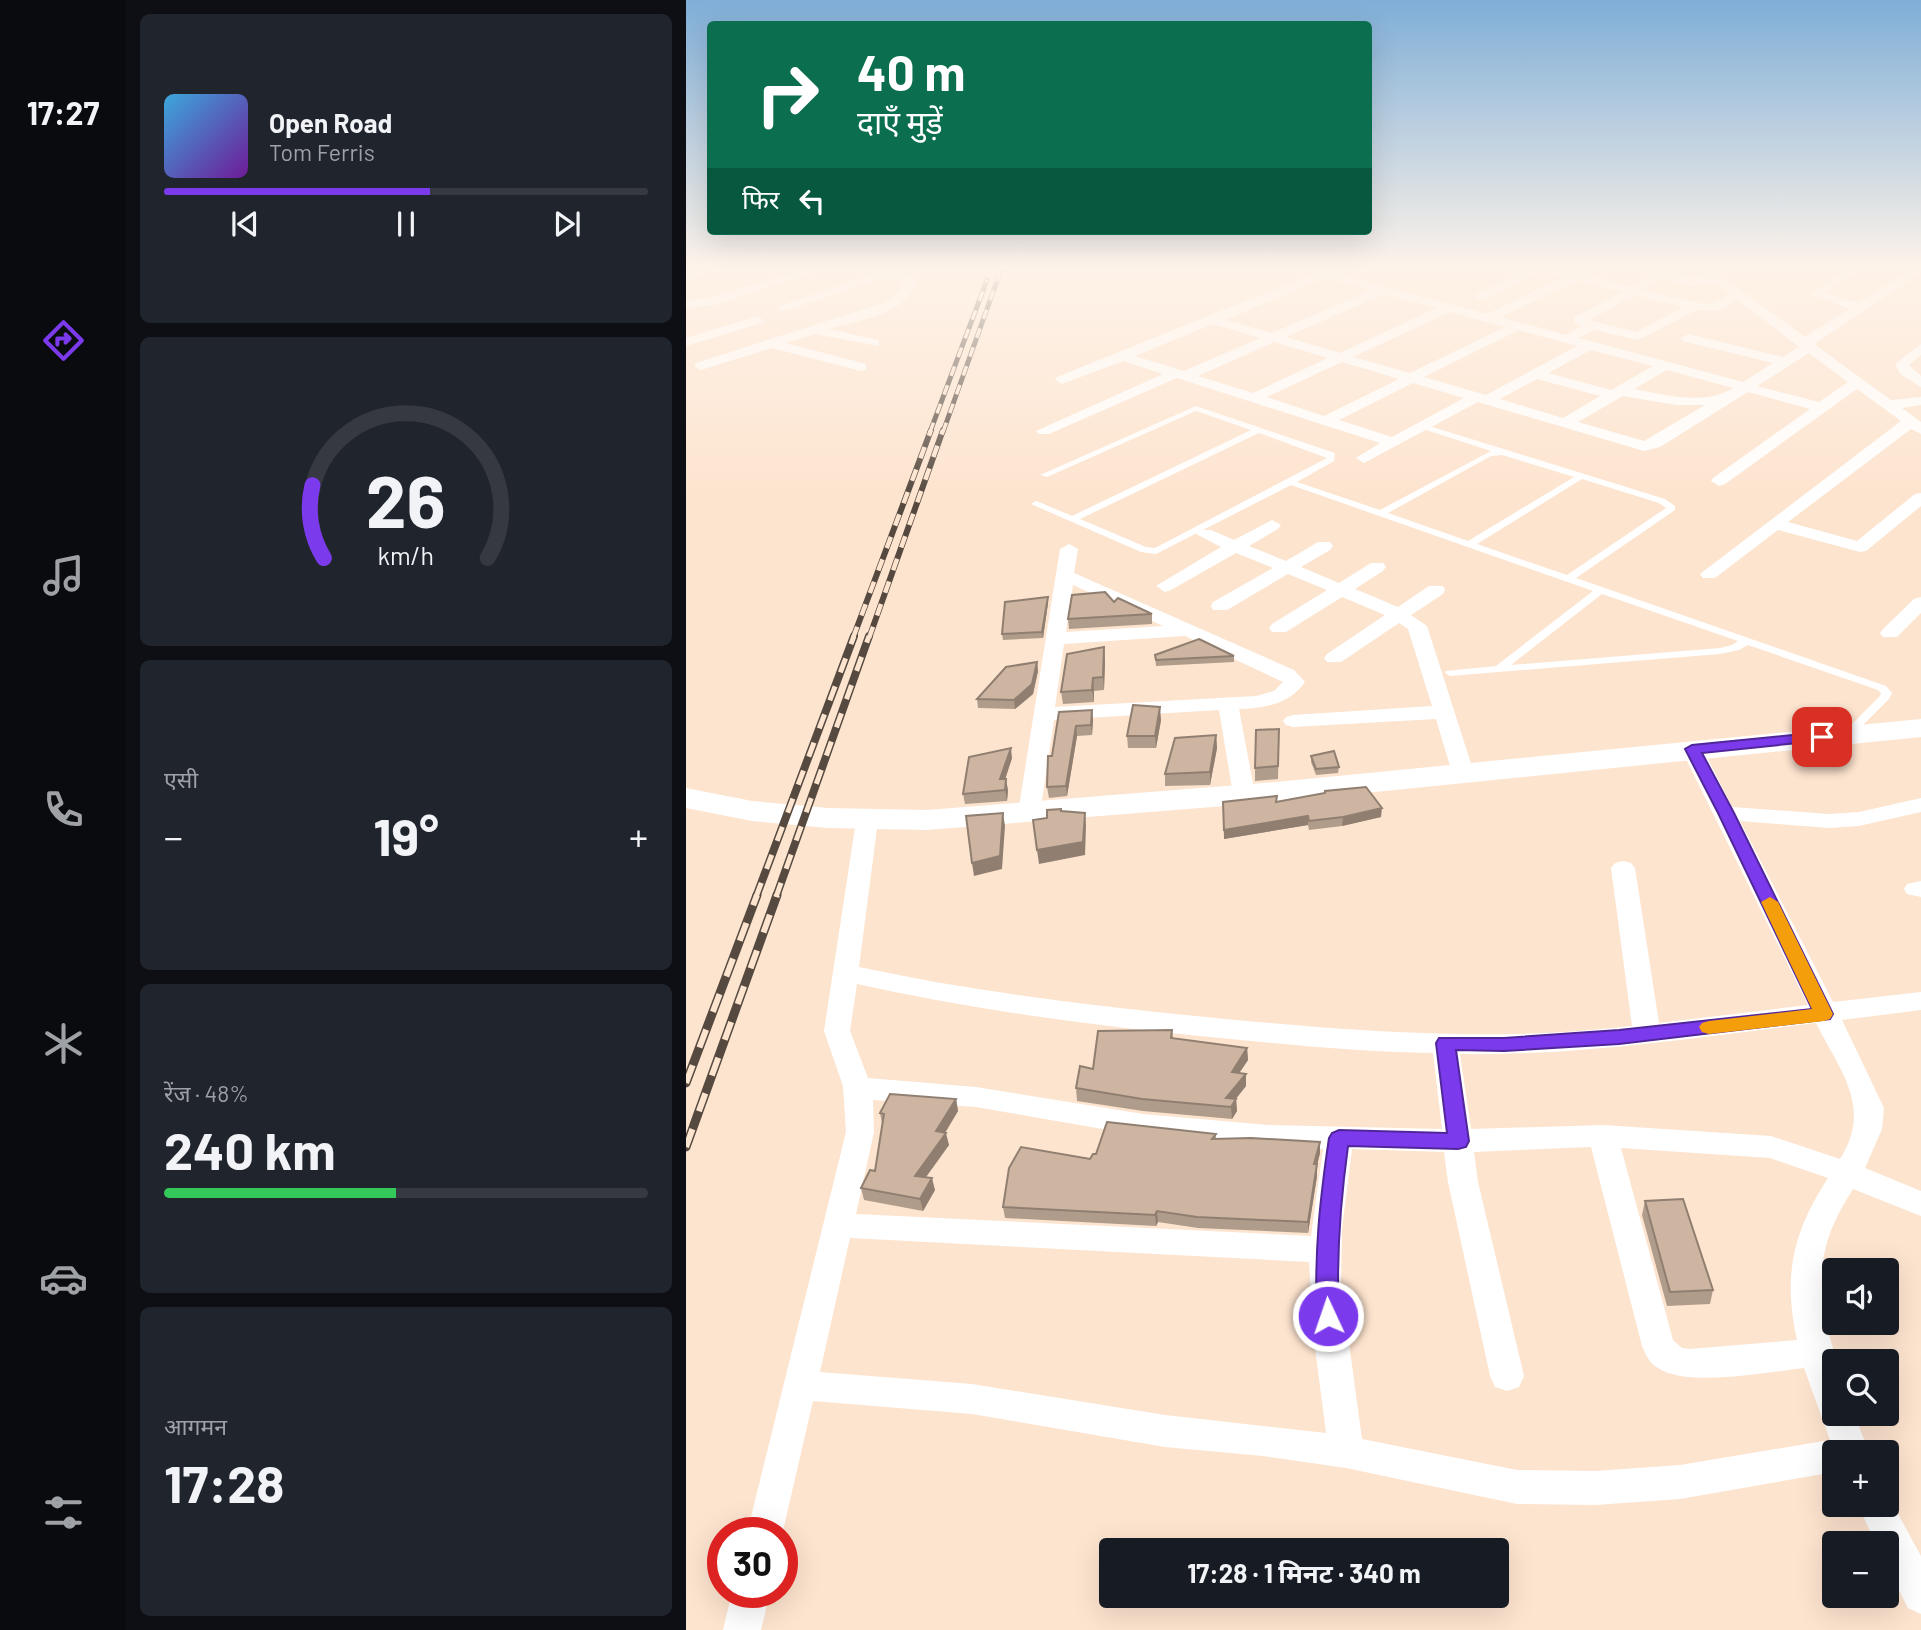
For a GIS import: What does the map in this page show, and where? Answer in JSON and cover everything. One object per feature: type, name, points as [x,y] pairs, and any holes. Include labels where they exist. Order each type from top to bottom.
[{"type":"street","points":[[1062,380],[1154,343]]},
{"type":"street","points":[[1044,431],[1260,343]]},
{"type":"street","points":[[1290,343],[1563,424],[1649,446],[1811,343]]},
{"type":"street","points":[[1254,398],[1371,343]]},
{"type":"street","points":[[1325,421],[1482,343]]},
{"type":"street","points":[[1579,343],[1821,407]]},
{"type":"street","points":[[1708,343],[1784,362]]},
{"type":"street","points":[[1709,574],[1774,524],[1916,425],[1803,343]]},
{"type":"street","points":[[701,366],[774,344],[861,367]]},
{"type":"street","points":[[1364,458],[1423,426],[1535,374],[1587,345]]},
{"type":"street","points":[[1921,348],[1902,364],[1905,371],[1921,383]]},
{"type":"street","points":[[1122,356],[1392,442]]},
{"type":"street","points":[[1563,424],[1664,366]]},
{"type":"street","points":[[1535,374],[1616,393],[1676,401],[1721,401]]},
{"type":"street","points":[[1719,481],[1857,382]]},
{"type":"street","points":[[1887,405],[1921,401]]},
{"type":"street","points":[[1774,524],[1860,547],[1921,498]]},
{"type":"street","points":[[1166,586],[1272,525]]},
{"type":"street","points":[[1205,534],[1399,615],[1417,626],[1423,636],[1463,773]]},
{"type":"street","points":[[1220,606],[1324,546]]},
{"type":"street","points":[[1029,813],[1069,549]]},
{"type":"street","points":[[1279,628],[1377,567]]},
{"type":"street","points":[[1044,714],[1268,700],[1281,695],[1295,682],[1287,674],[1065,575]]},
{"type":"street","points":[[1334,658],[1436,590]]},
{"type":"street","points":[[1890,633],[1921,603]]},
{"type":"street","points":[[1055,639],[1188,630]]},
{"type":"street","points":[[1228,703],[1244,794]]},
{"type":"street","points":[[1293,721],[1444,712]]},
{"type":"street","points":[[686,798],[752,811],[867,821],[927,820],[1244,794],[1919,727]]},
{"type":"street","points":[[1692,749],[1857,1077],[1870,1111],[1861,1145],[1811,1240],[1805,1297],[1814,1353],[1822,1374]]},
{"type":"street","points":[[1726,813],[1829,821],[1860,819],[1921,805]]},
{"type":"street","points":[[769,1517],[860,1132],[857,1088],[841,1051],[837,1031],[867,821]]},
{"type":"street","points":[[1623,867],[1647,1034]]},
{"type":"street","points":[[845,973],[937,993],[1074,1014],[1281,1034],[1504,1045],[1647,1034],[1921,1001]]},
{"type":"street","points":[[1446,1043],[1463,1182],[1507,1376]]},
{"type":"street","points":[[857,1088],[976,1097],[1143,1125],[1268,1136],[1458,1141],[1603,1136],[1771,1147],[1846,1173],[1921,1204]]},
{"type":"street","points":[[1603,1136],[1658,1346],[1665,1356],[1690,1364],[1814,1353]]},
{"type":"street","points":[[1339,1138],[1326,1250],[1328,1316],[1346,1452]]},
{"type":"street","points":[[838,1225],[1326,1250]]},
{"type":"street","points":[[800,1385],[972,1399],[1164,1431],[1263,1440],[1346,1452],[1517,1487],[1595,1488],[1680,1482],[1822,1458]]},
{"type":"street","points":[[1882,1517],[1921,1595]]},
{"type":"street","points":[[742,1630],[747,1608]]},
{"type":"lane","points":[[1036,504],[1144,550],[1156,551],[1290,482],[1331,459],[1332,455],[1202,409],[1191,409],[1044,475]]},
{"type":"lane","points":[[1423,426],[1662,501],[1672,508],[1570,578]]},
{"type":"lane","points":[[1073,519],[1260,429]]},
{"type":"lane","points":[[1381,513],[1489,454],[1502,452]]},
{"type":"lane","points":[[1470,544],[1582,476]]},
{"type":"lane","points":[[1290,482],[1882,688],[1886,693],[1885,697],[1848,734]]},
{"type":"lane","points":[[1499,669],[1602,589]]},
{"type":"lane","points":[[1450,673],[1720,651],[1734,648],[1748,640]]},
{"type":"building","points":[[1105,592],[1114,602],[1118,598],[1152,614],[1068,619],[1072,595]]},
{"type":"building","points":[[1048,597],[1042,632],[1002,634],[1005,602]]},
{"type":"building","points":[[1199,639],[1234,656],[1156,660],[1155,655]]},
{"type":"building","points":[[1104,647],[1103,677],[1093,678],[1092,690],[1061,692],[1067,654]]},
{"type":"building","points":[[1037,662],[1032,684],[1014,700],[977,699],[1006,667]]},
{"type":"building","points":[[1133,705],[1160,707],[1155,736],[1127,736]]},
{"type":"building","points":[[1092,710],[1091,725],[1076,726],[1066,786],[1047,787],[1048,756],[1052,756],[1059,712]]},
{"type":"building","points":[[1279,729],[1278,766],[1255,768],[1256,730]]},
{"type":"building","points":[[1216,735],[1210,772],[1165,774],[1175,738]]},
{"type":"building","points":[[1011,748],[1000,779],[1006,779],[1005,790],[963,794],[969,757]]},
{"type":"building","points":[[1334,751],[1339,767],[1316,769],[1311,756]]},
{"type":"building","points":[[1366,787],[1382,808],[1343,817],[1309,821],[1308,816],[1224,830],[1223,802],[1277,796],[1276,802],[1325,791]]},
{"type":"building","points":[[1047,810],[1085,813],[1083,842],[1037,850],[1033,820],[1047,818]]},
{"type":"building","points":[[1003,813],[1000,856],[972,863],[966,816]]},
{"type":"building","points":[[1172,1030],[1171,1038],[1247,1048],[1232,1072],[1246,1074],[1226,1098],[1236,1099],[1231,1107],[1142,1099],[1076,1088],[1080,1066],[1093,1069],[1098,1031]]},
{"type":"building","points":[[890,1094],[956,1099],[936,1131],[946,1133],[915,1176],[932,1178],[920,1199],[861,1188],[870,1170],[875,1171],[884,1114],[880,1113]]},
{"type":"building","points":[[1107,1122],[1216,1134],[1212,1139],[1320,1142],[1314,1164],[1317,1164],[1308,1222],[1197,1217],[1157,1211],[1155,1215],[1003,1207],[1009,1168],[1021,1147],[1090,1159],[1096,1154]]},
{"type":"building","points":[[1683,1199],[1713,1290],[1670,1292],[1645,1201]]},
{"type":"railway","points":[[930,432],[963,343]]},
{"type":"railway","points":[[943,432],[975,343]]},
{"type":"railway","points":[[853,638],[931,430]]},
{"type":"railway","points":[[869,638],[943,430]]},
{"type":"railway","points":[[756,897],[854,636]]},
{"type":"railway","points":[[776,897],[869,636]]},
{"type":"railway","points":[[686,1083],[757,895]]},
{"type":"railway","points":[[686,1147],[777,895]]},
{"type":"slow traffic","points":[[1709,1027],[1824,1014],[1770,902]]},
{"type":"route","points":[[1328,1316],[1325,1262],[1327,1220],[1339,1138],[1458,1141],[1446,1043],[1504,1045],[1619,1037],[1824,1014],[1692,749],[1822,737]]}]
